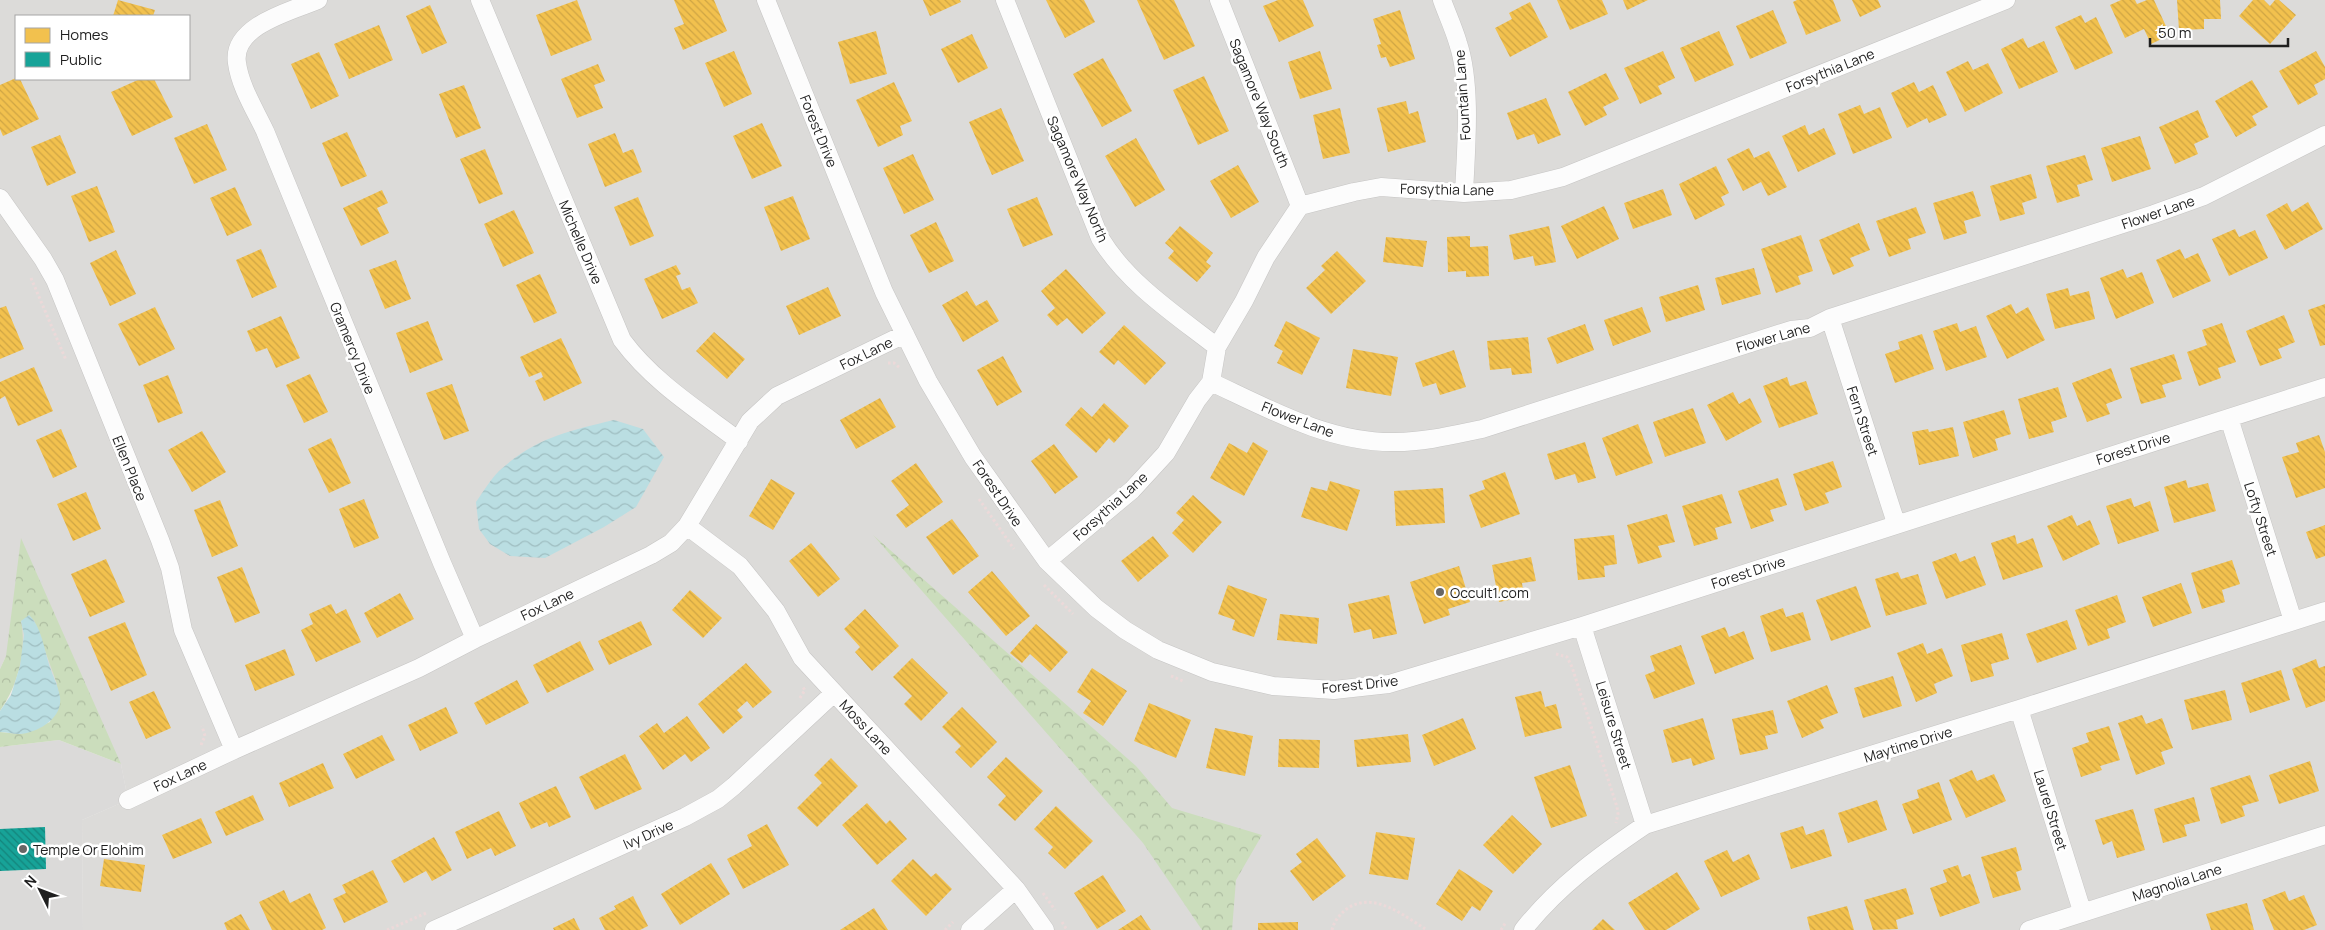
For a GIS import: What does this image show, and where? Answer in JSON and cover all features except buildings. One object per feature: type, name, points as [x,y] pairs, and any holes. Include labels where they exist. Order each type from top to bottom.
[{"type":"street","name":"Gramercy Drive","points":[[318,0],[259,24],[242,39],[237,55],[242,81],[475,639]]},
{"type":"street","name":"Michelle Drive","points":[[480,0],[622,340],[636,359],[661,382],[739,440]]},
{"type":"street","name":"Forest Drive","points":[[766,0],[884,292],[928,382],[974,457],[1047,561],[1096,608],[1125,630],[1158,650],[1212,672],[1273,686],[1334,690],[1389,684],[1582,626],[1896,523],[2325,387]]},
{"type":"street","name":"Sagamore Way North","points":[[1005,0],[1100,238],[1128,274],[1217,347]]},
{"type":"street","name":"Sagamore Way South","points":[[1219,0],[1300,206]]},
{"type":"street","name":"Fountain Lane","points":[[1442,0],[1459,45],[1463,74],[1467,124],[1464,193]]},
{"type":"street","name":"Forsythia Lane","points":[[1047,561],[1138,484],[1166,453],[1197,400],[1211,382],[1217,347],[1244,301],[1266,257],[1300,206],[1382,187],[1464,193],[1511,190],[1563,176],[2006,0]]},
{"type":"street","name":"Flower Lane","points":[[1211,382],[1298,422],[1348,438],[1394,442],[1436,439],[1482,429],[1791,330],[1810,328],[1830,318],[2154,214],[2204,196],[2325,135]]},
{"type":"street","name":"Ellen Place","points":[[0,198],[43,259],[55,280],[160,540],[170,568],[183,630],[234,750]]},
{"type":"street","name":"Fern Street","points":[[1830,318],[1896,523]]},
{"type":"street","name":"Fox Lane","points":[[128,800],[234,750],[419,668],[475,639],[652,555],[671,542],[687,526],[750,421],[777,396],[905,334]]},
{"type":"street","name":"Lofty Street","points":[[2229,418],[2293,621]]},
{"type":"street","name":"Moss Lane","points":[[687,526],[740,566],[776,611],[802,658],[1016,889],[1045,930]]},
{"type":"street","name":"Maytime Drive","points":[[1523,930],[1543,905],[1565,883],[1592,861],[1645,825],[2019,710],[2325,611]]},
{"type":"street","name":"Leisure Street","points":[[1582,626],[1645,825]]},
{"type":"street","name":"Ivy Drive","points":[[434,930],[685,817],[718,799],[834,693]]},
{"type":"street","name":"Laurel Street","points":[[2019,710],[2082,911]]},
{"type":"street","name":"Magnolia Lane","points":[[2029,930],[2082,911],[2156,890],[2325,835]]},
{"type":"street","points":[[963,925],[1016,889]]},
{"type":"path","points":[[30,274],[66,361]]},
{"type":"path","points":[[796,702],[805,690],[800,682]]},
{"type":"path","points":[[200,719],[205,736],[200,746]]},
{"type":"path","points":[[1332,930],[1341,912],[1353,905],[1366,902],[1380,904],[1427,930]]},
{"type":"path","points":[[387,930],[433,910]]},
{"type":"path","points":[[944,930],[963,925]]},
{"type":"shaded area","points":[[0,0],[2325,0],[2325,930],[83,930],[82,820],[128,800],[121,764],[6,656],[0,669]]},
{"type":"shaded area","name":"Temple Or Elohim","points":[[59,740],[121,764],[128,800],[82,820],[83,930],[0,930],[0,747]]},
{"type":"green space","points":[[873,535],[1136,766],[1172,808],[1262,835],[1236,880],[1232,930],[1202,930],[1143,843]]},
{"type":"green space","points":[[21,538],[121,764],[59,740],[0,747],[0,732],[20,734],[50,722],[57,684],[34,620],[21,621],[23,644],[20,668],[12,690],[0,711],[0,669],[6,656]]},
{"type":"water","points":[[614,420],[643,429],[664,457],[636,507],[604,527],[545,558],[510,556],[490,544],[479,529],[476,502],[499,471],[512,460],[539,443],[567,432]]},
{"type":"water","points":[[29,615],[36,624],[41,636],[59,692],[60,705],[58,711],[48,723],[34,731],[19,734],[0,732],[0,711],[11,695],[20,666],[24,635],[21,621]]},
{"type":"place","name":"Occult1.com","points":[[1440,592]]},
{"type":"place","name":"Temple Or Elohim","points":[[23,849]]}]
